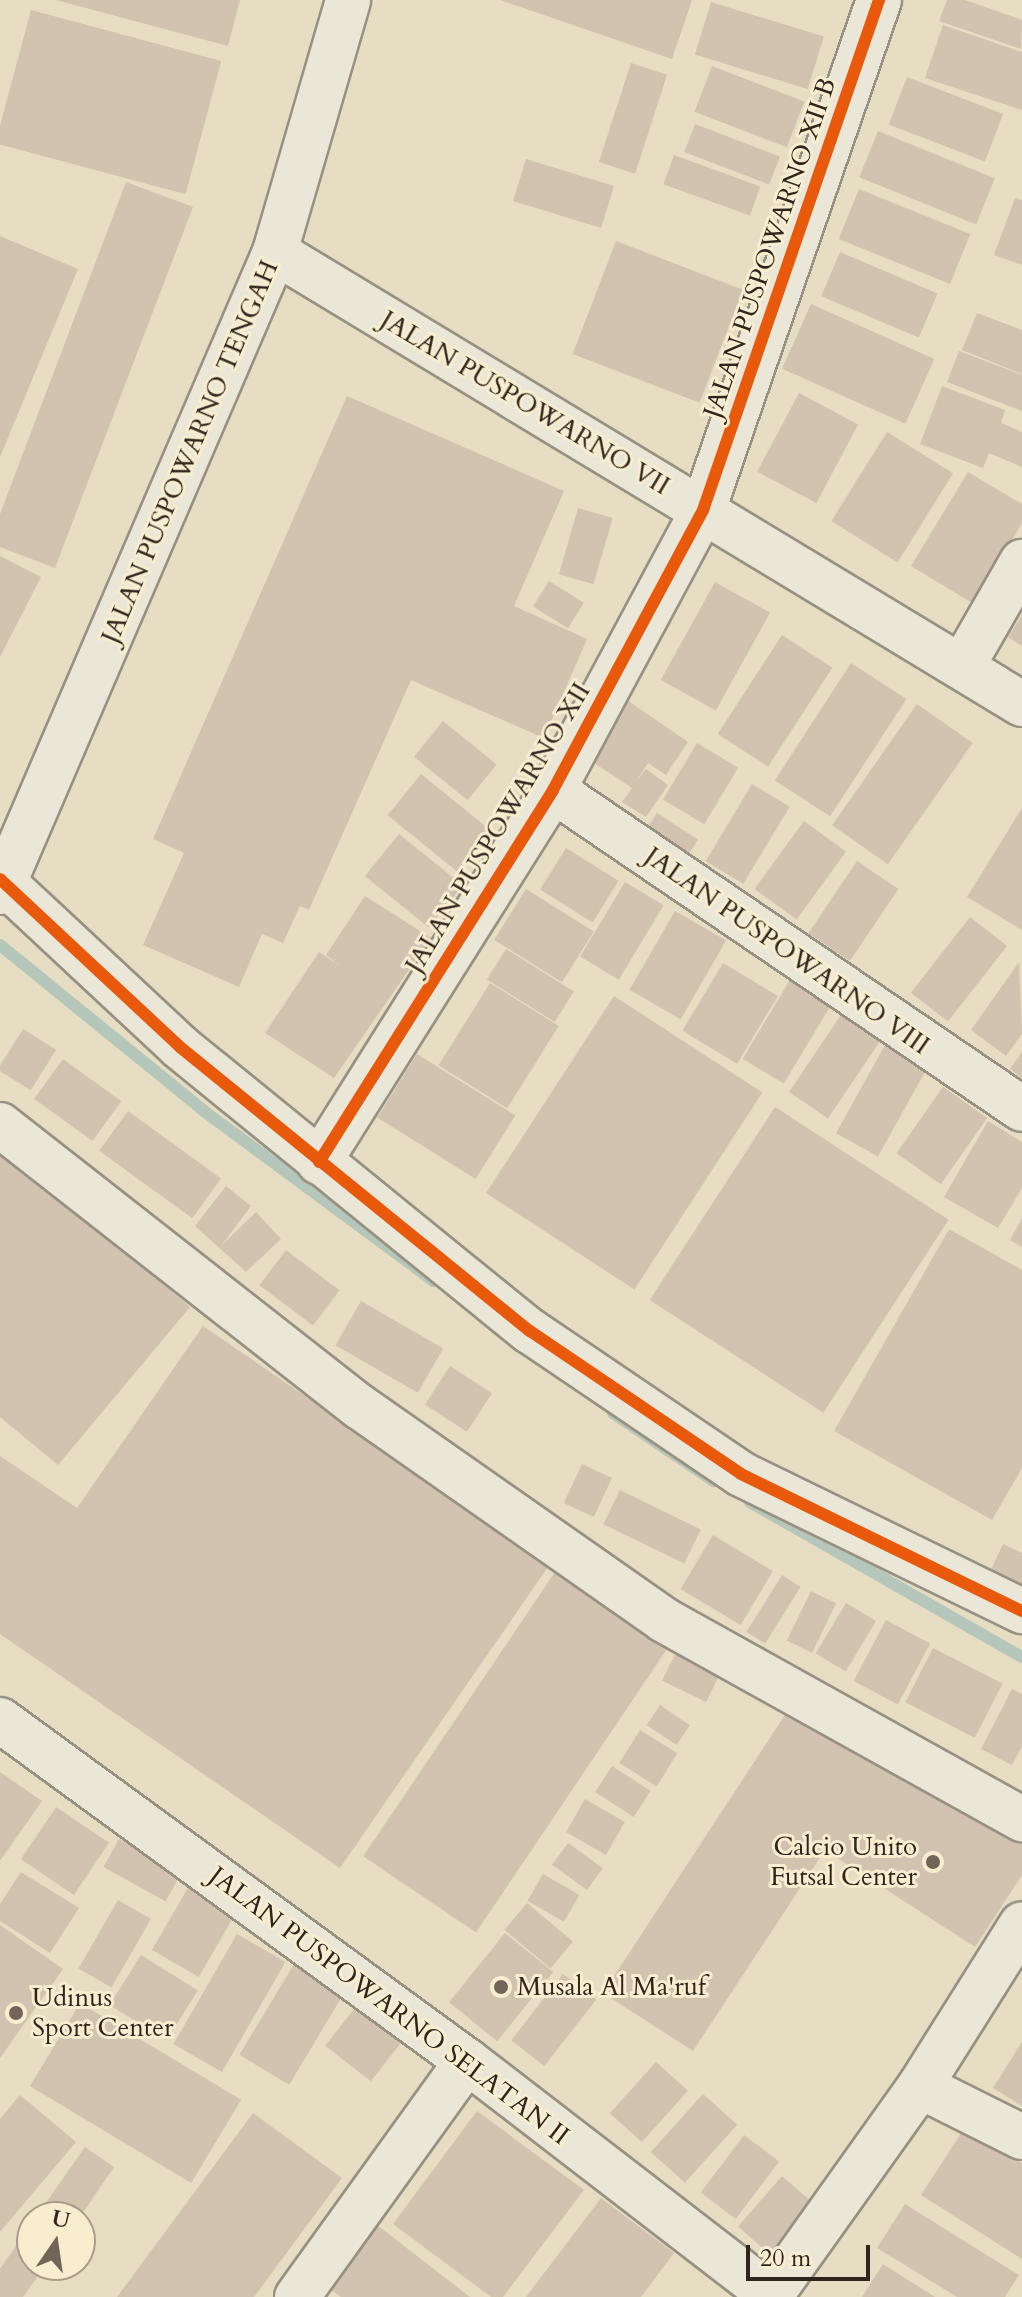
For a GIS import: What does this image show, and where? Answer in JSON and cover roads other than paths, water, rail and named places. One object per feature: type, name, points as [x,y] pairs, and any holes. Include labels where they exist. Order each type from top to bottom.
[{"type":"street","name":"JALAN PUSPOWARNO TENGAH","points":[[2,884],[275,252],[348,0]]},
{"type":"street","name":"JALAN PUSPOWARNO XII B","points":[[703,510],[879,0]]},
{"type":"street","name":"JALAN PUSPOWARNO VII","points":[[275,252],[963,665],[1022,704]]},
{"type":"street","name":"JALAN PUSPOWARNO XII","points":[[319,1162],[553,790],[703,510]]},
{"type":"street","points":[[963,665],[1022,562]]},
{"type":"street","name":"JALAN PUSPOWARNO VIII","points":[[553,790],[1022,1109]]},
{"type":"street","points":[[2,884],[180,1047],[530,1331],[741,1474],[1022,1611]]},
{"type":"street","points":[[0,1125],[360,1407],[664,1620],[1022,1819]]},
{"type":"street","name":"JALAN PUSPOWARNO SELATAN II","points":[[0,1720],[467,2061],[772,2296]]},
{"type":"street","points":[[772,2296],[920,2086],[1022,1924]]},
{"type":"street","points":[[297,2297],[467,2061]]},
{"type":"street","points":[[920,2086],[1022,2137]]},
{"type":"waterway","points":[[0,945],[204,1111],[434,1281]]},
{"type":"waterway","points":[[613,1413],[714,1481]]},
{"type":"waterway","points":[[750,1502],[1022,1657]]},
{"type":"place","name":"Calcio Unito Futsal Center","points":[[933,1862]]},
{"type":"place","name":"Musala Al Ma'ruf","points":[[501,1987]]},
{"type":"place","name":"Udinus Sport Center","points":[[16,2013]]}]
